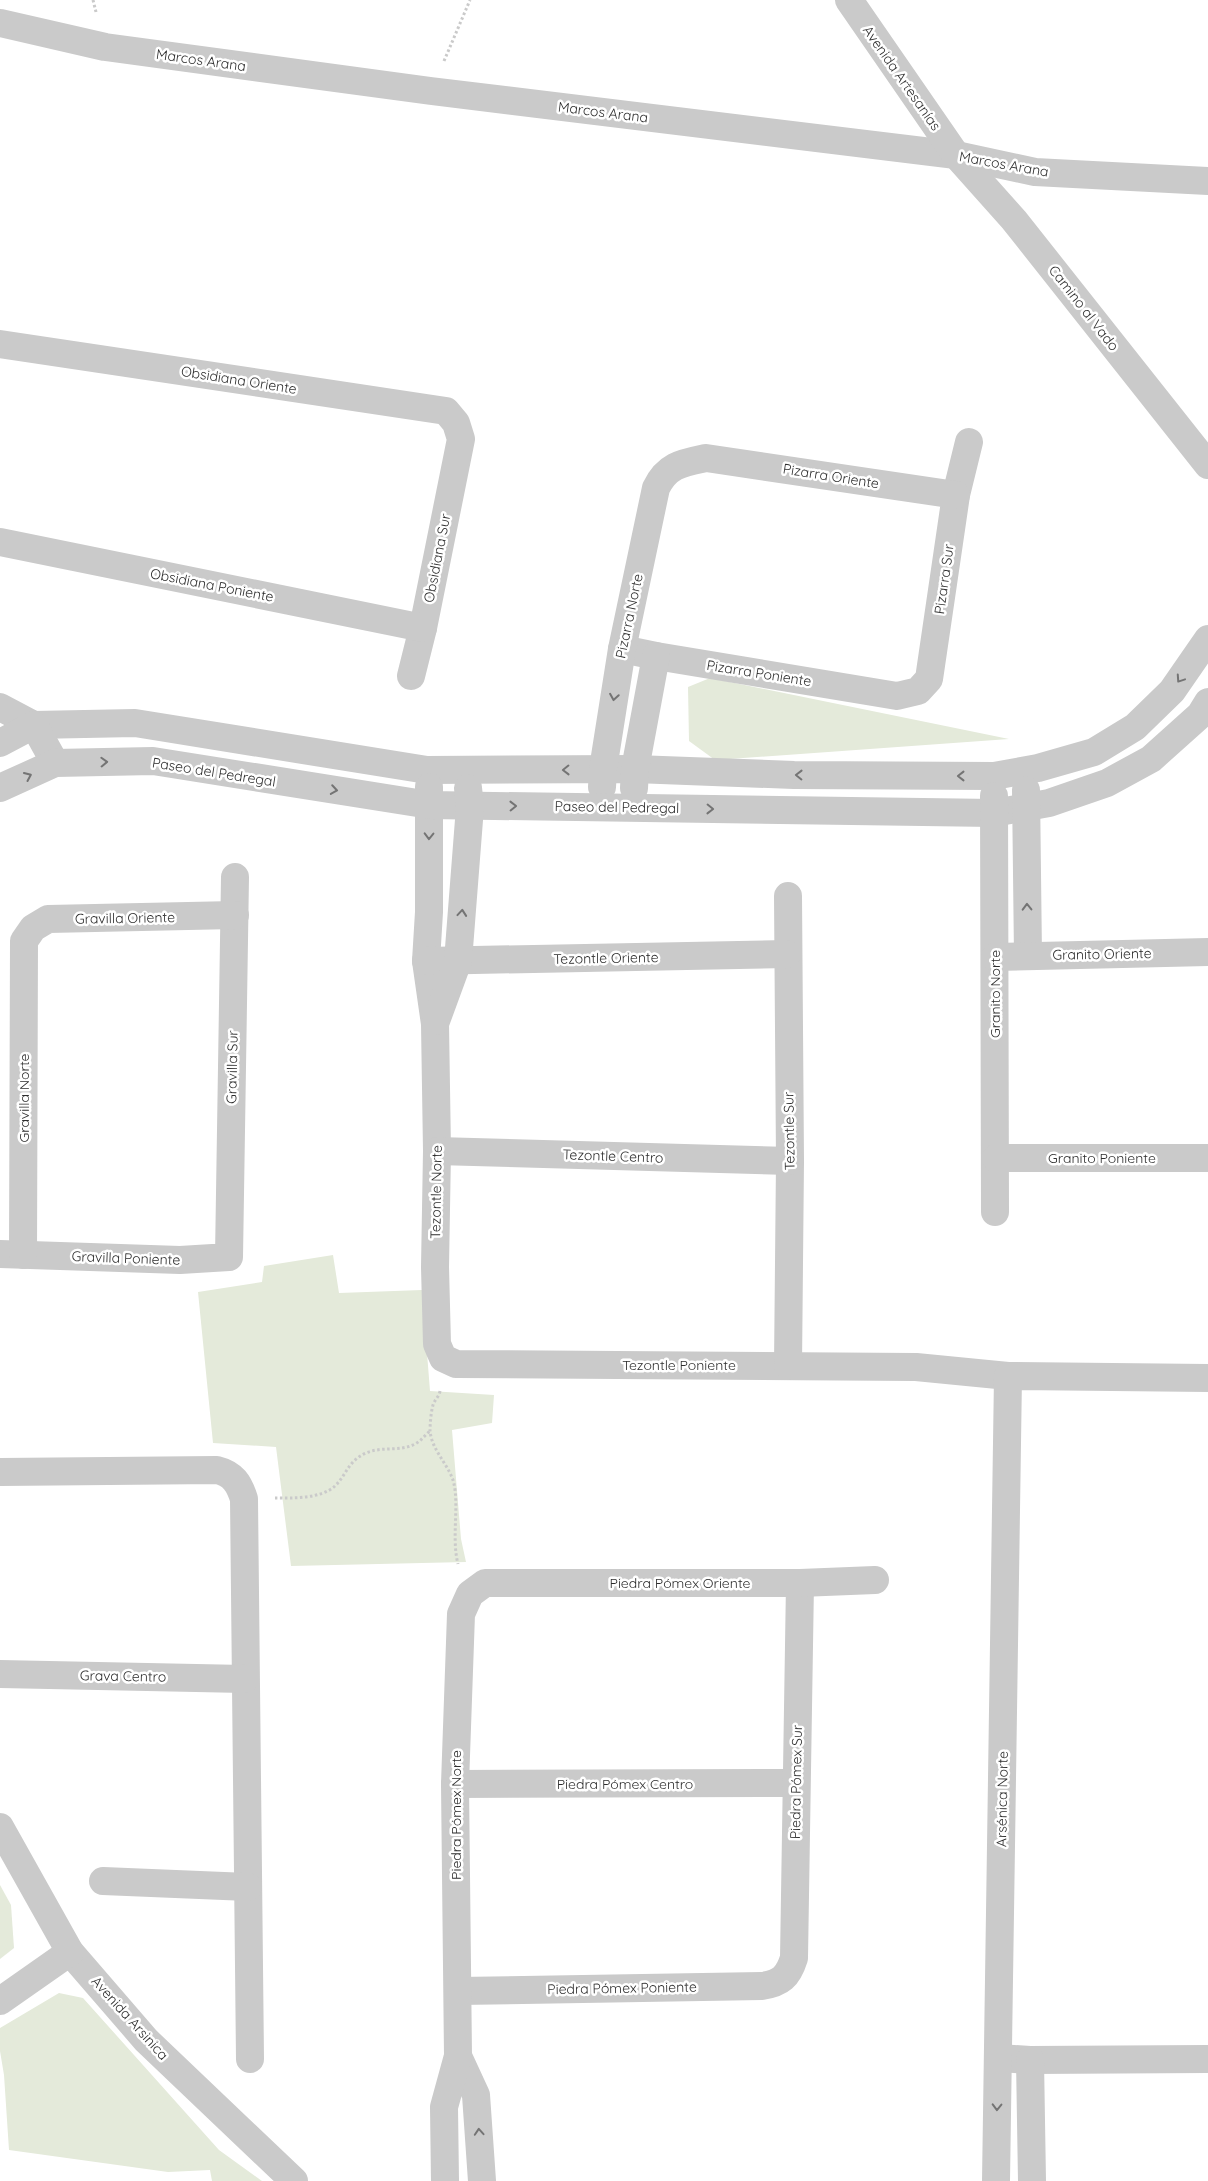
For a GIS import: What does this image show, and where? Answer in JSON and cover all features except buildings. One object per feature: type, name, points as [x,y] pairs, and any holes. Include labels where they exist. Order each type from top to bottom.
[{"type":"street","name":"Avenida Artesanías","points":[[849,0],[956,155]]},
{"type":"street","name":"Marcos Arana","points":[[0,23],[105,47],[431,91],[956,155],[1035,172],[1208,181]]},
{"type":"street","name":"Camino al Vado","points":[[956,155],[1014,220],[1208,465]]},
{"type":"street","name":"Obsidiana Oriente","points":[[0,344],[446,411],[456,423],[461,439]]},
{"type":"street","name":"Obsidiana Sur","points":[[410,676],[423,628],[461,439]]},
{"type":"street","name":"Pizarra Sur","points":[[897,696],[918,691],[929,679],[956,495],[969,442]]},
{"type":"street","name":"Pizarra Oriente","points":[[706,458],[956,495]]},
{"type":"street","name":"Pizarra Norte","points":[[601,807],[603,769],[622,649],[656,488],[662,478],[672,468],[706,458]]},
{"type":"street","name":"Obsidiana Poniente","points":[[0,542],[423,628]]},
{"type":"street","points":[[0,743],[34,725],[136,723],[427,770],[635,769],[794,775],[994,776],[1026,771],[1094,752],[1135,727],[1172,691],[1208,639]]},
{"type":"street","name":"Pizarra Poniente","points":[[622,649],[897,696]]},
{"type":"street","points":[[634,807],[635,769],[656,656]]},
{"type":"street","name":"Paseo del Pedregal","points":[[0,788],[55,763],[153,761],[430,805],[994,813],[1049,803],[1107,783],[1151,759],[1200,715],[1208,702]]},
{"type":"street","points":[[0,708],[34,725],[55,763]]},
{"type":"street","points":[[301,785],[303,750]]},
{"type":"street","name":"Tezontle Norte","points":[[427,770],[430,805],[429,912],[426,961],[435,1024],[437,1152],[436,1305],[437,1344],[443,1358]]},
{"type":"street","name":"Tezontle Norte","points":[[435,1024],[458,961],[470,807],[466,771]]},
{"type":"street","points":[[1026,771],[1028,956]]},
{"type":"street","name":"Granito Norte","points":[[994,776],[995,1212]]},
{"type":"street","name":"Gravilla Sur","points":[[229,1257],[236,877]]},
{"type":"street","name":"Tezontle Sur","points":[[788,896],[790,1161],[788,1366]]},
{"type":"street","name":"Gravilla Oriente","points":[[24,941],[33,928],[48,919],[235,915]]},
{"type":"street","name":"Gravilla Norte","points":[[11,1254],[24,941]]},
{"type":"street","name":"Granito Oriente","points":[[995,957],[1208,952]]},
{"type":"street","name":"Tezontle Oriente","points":[[426,961],[787,954]]},
{"type":"street","name":"Tezontle Centro","points":[[437,1152],[790,1161]]},
{"type":"street","name":"Granito Poniente","points":[[996,1158],[1208,1158]]},
{"type":"street","name":"Gravilla Poniente","points":[[11,1254],[180,1260],[229,1257]]},
{"type":"street","name":"Tezontle Poniente","points":[[443,1358],[456,1364],[916,1367],[1008,1376],[1208,1378]]},
{"type":"street","name":"Arsénica Norte","points":[[996,2181],[1008,1376]]},
{"type":"street","points":[[0,1472],[217,1470],[234,1478],[240,1488],[244,1499],[250,2059]]},
{"type":"street","name":"Piedra Pómex Oriente","points":[[477,1588],[875,1580]]},
{"type":"street","name":"Piedra Pómex Sur","points":[[784,1979],[794,1958],[795,1783],[800,1583]]},
{"type":"street","name":"Piedra Pómex Norte","points":[[445,2181],[444,2107],[458,2056],[455,1784],[461,1614],[477,1588]]},
{"type":"street","name":"Grava Centro","points":[[0,1674],[246,1678]]},
{"type":"street","name":"Piedra Pómex Centro","points":[[455,1784],[795,1783]]},
{"type":"street","name":"Avenida Arsinica","points":[[0,1827],[70,1952],[146,2040],[294,2181]]},
{"type":"street","points":[[103,1881],[248,1887]]},
{"type":"street","points":[[0,2001],[70,1952]]},
{"type":"street","name":"Piedra Pómex Poniente","points":[[458,1991],[762,1986],[774,1984],[784,1979]]},
{"type":"street","name":"Piedra Pómex Norte","points":[[458,2056],[476,2095],[482,2181]]},
{"type":"street","points":[[998,2058],[1030,2060],[1208,2060]]},
{"type":"street","points":[[1030,2060],[1032,2181]]},
{"type":"path","points":[[431,91],[470,0]]},
{"type":"path","points":[[443,1358],[439,1396],[434,1403],[430,1431],[433,1445],[452,1480],[455,1498],[454,1548],[460,1571],[477,1588]]},
{"type":"path","points":[[244,1499],[289,1498],[327,1492],[335,1486],[355,1459],[368,1452],[384,1448],[406,1448],[417,1443],[430,1431]]},
{"type":"green space","points":[[710,678],[1009,739],[715,760],[689,741],[688,687]]},
{"type":"green space","points":[[333,1255],[339,1293],[422,1290],[430,1391],[494,1395],[492,1423],[452,1430],[461,1539],[466,1562],[291,1566],[276,1447],[213,1443],[198,1292],[262,1282],[264,1266]]},
{"type":"green space","points":[[0,1885],[11,1905],[14,1948],[0,1959]]},
{"type":"green space","points":[[59,1993],[83,1998],[219,2150],[262,2181],[212,2181],[210,2170],[168,2172],[9,2150],[4,2075],[0,2051],[0,2028]]}]
